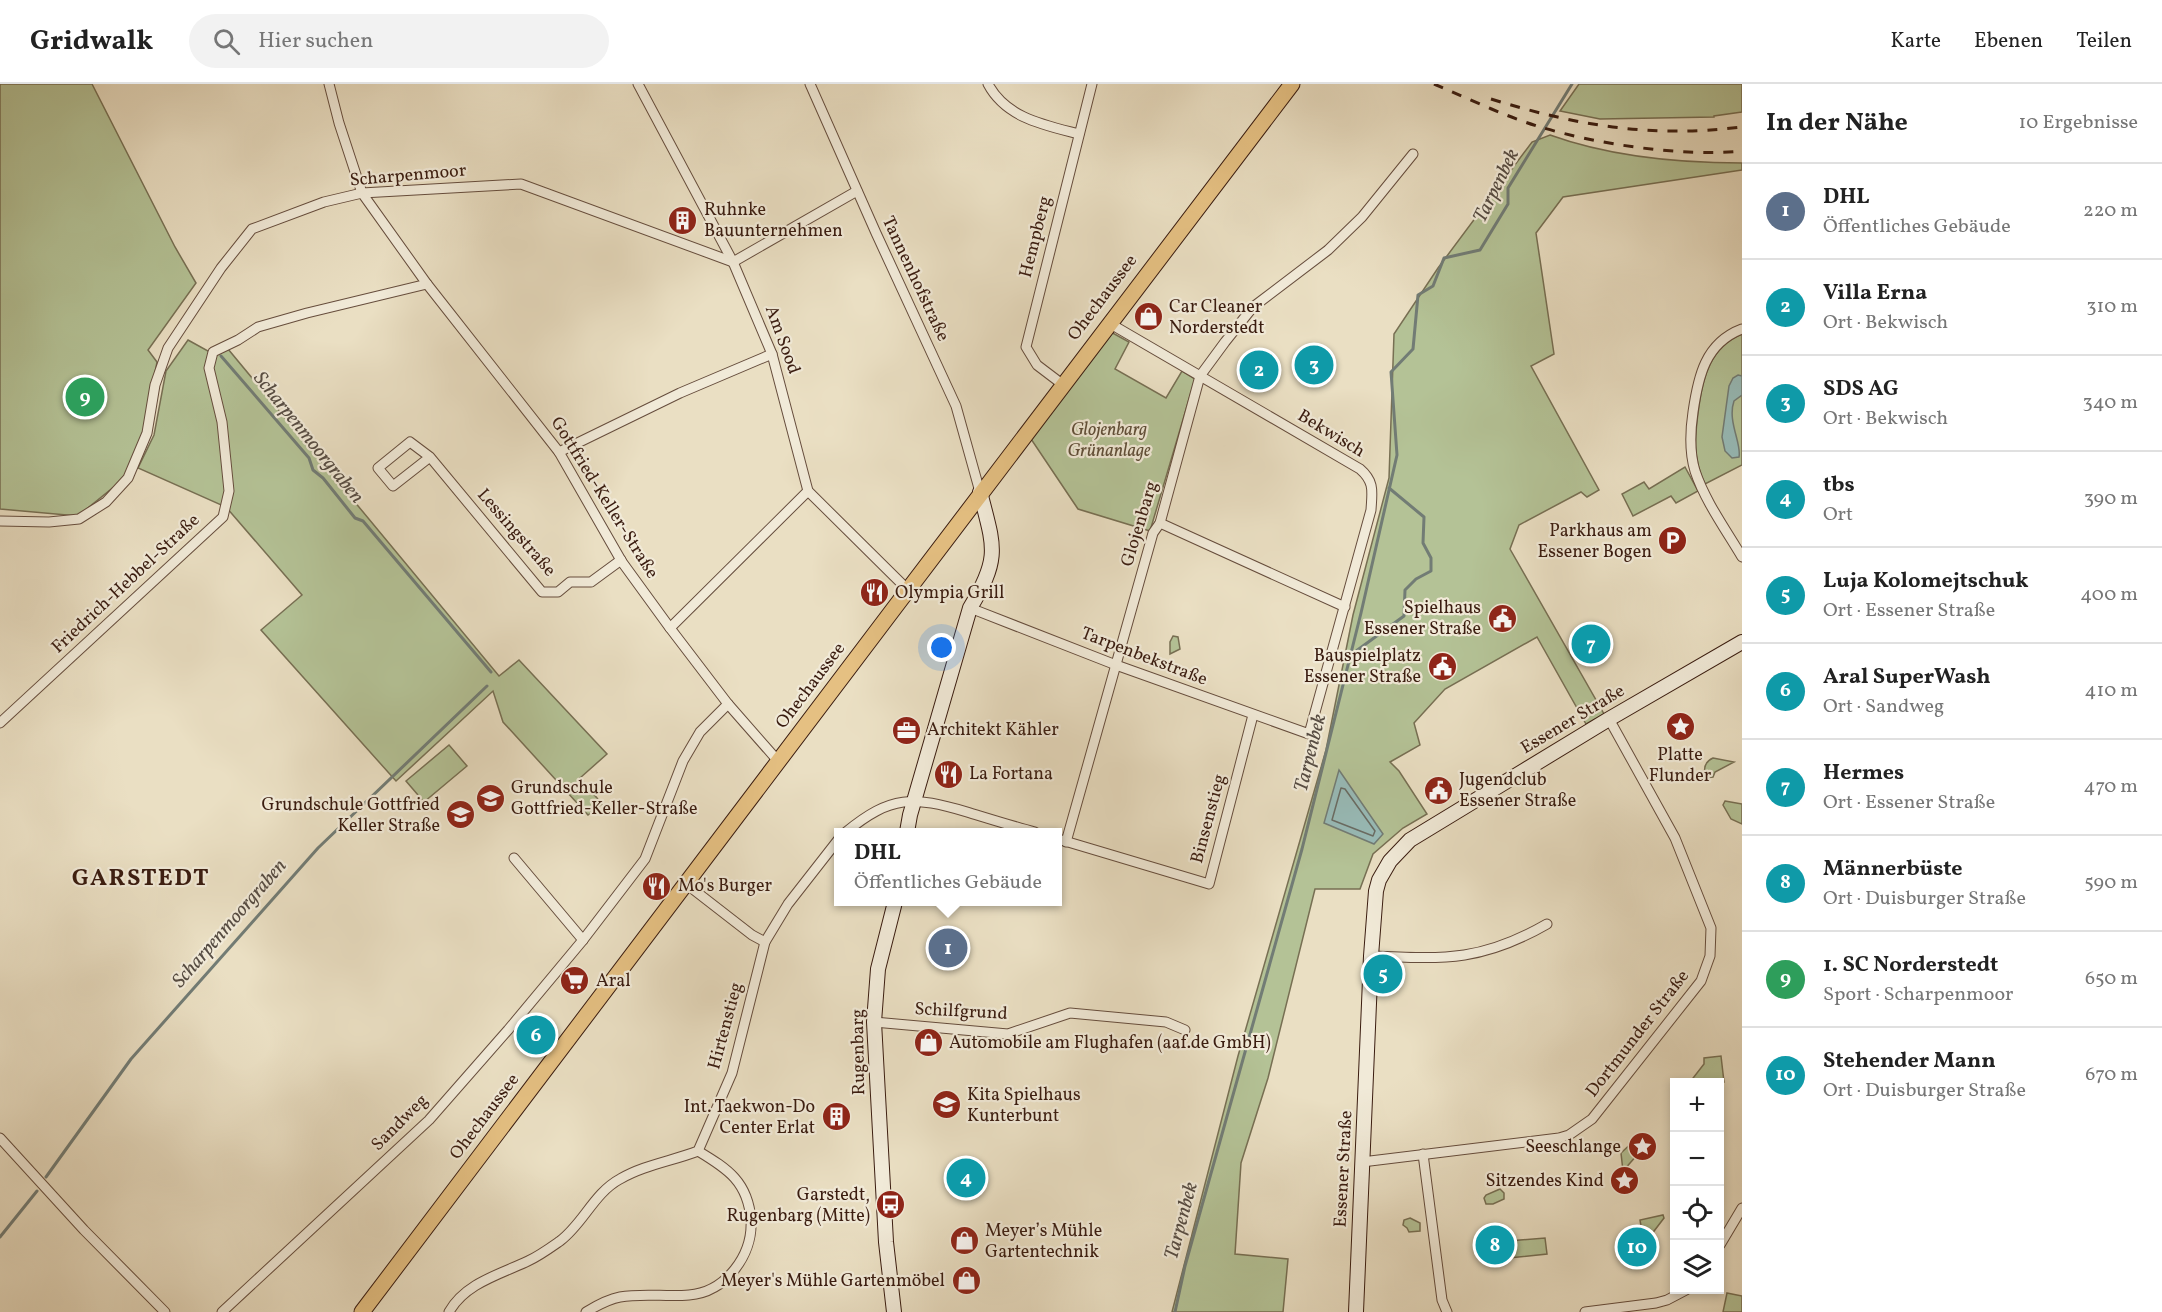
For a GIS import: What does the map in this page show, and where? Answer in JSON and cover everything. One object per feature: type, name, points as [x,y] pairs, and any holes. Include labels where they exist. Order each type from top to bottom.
[{"type":"main road","name":"Ohechaussee","points":[[362,1312],[980,492],[1292,84]]},
{"type":"street","name":"Gottfried-Keller-Straße","points":[[329,84],[362,193],[427,284],[560,452],[621,560],[670,628],[728,704],[778,761]]},
{"type":"street","name":"Am Sood","points":[[638,84],[733,261],[772,354],[808,491]]},
{"type":"street","name":"Tannenhofstraße","points":[[810,84],[956,406],[980,492]]},
{"type":"street","points":[[988,84],[1003,105],[1014,112],[1047,126],[1079,134]]},
{"type":"street","name":"Hempberg","points":[[1062,384],[1037,365],[1026,347],[1092,84]]},
{"type":"street","name":"Glojenbarg","points":[[1062,841],[1116,665],[1153,533],[1160,523],[1200,376],[1253,307],[1328,250],[1362,217],[1413,154]]},
{"type":"street","name":"Scharpenmoor","points":[[0,521],[49,522],[79,519],[106,502],[128,478],[147,433],[155,385],[168,348],[220,268],[252,230],[324,202],[362,193],[521,184],[733,261]]},
{"type":"street","points":[[733,261],[857,191]]},
{"type":"street","name":"Friedrich-Hebbel-Straße","points":[[0,723],[223,517],[229,491],[222,422],[209,368],[213,352],[258,327],[427,284]]},
{"type":"street","name":"Bekwisch","points":[[1109,323],[1360,469],[1369,477],[1372,489],[1371,510],[1309,734]]},
{"type":"street","points":[[1742,329],[1716,346],[1702,368],[1690,442],[1693,462],[1700,482],[1742,557]]},
{"type":"street","points":[[560,452],[680,393],[772,354]]},
{"type":"street","name":"Lessingstraße","points":[[430,456],[393,486],[378,468],[410,442],[430,456],[542,592],[558,592],[570,582],[591,582],[621,560]]},
{"type":"street","points":[[670,628],[808,491],[908,590]]},
{"type":"street","points":[[908,828],[970,608],[992,561],[993,546],[980,492]]},
{"type":"street","points":[[1160,523],[1345,607]]},
{"type":"street","name":"Tarpenbekstraße","points":[[970,608],[1116,665],[1309,734]]},
{"type":"street","name":"Essener Straße","points":[[1356,1312],[1371,956],[1376,891],[1384,870],[1395,853],[1428,828],[1609,718],[1742,642]]},
{"type":"street","name":"Sandweg","points":[[222,1312],[429,1120],[583,939],[645,859],[682,761],[700,732],[728,704]]},
{"type":"street","name":"Binsenstieg","points":[[1062,841],[1209,884],[1253,715]]},
{"type":"street","name":"Dortmunder Straße","points":[[1362,1162],[1559,1138],[1580,1128],[1592,1119],[1692,993],[1706,971],[1710,956],[1711,928],[1697,888],[1675,838],[1609,718]]},
{"type":"street","points":[[851,828],[864,817],[887,806],[915,800],[934,802],[1022,828]]},
{"type":"street","name":"Hirtenstieg","points":[[698,1151],[732,1073],[765,942],[788,904],[834,845]]},
{"type":"street","points":[[514,858],[583,939]]},
{"type":"street","points":[[685,883],[752,935],[765,942]]},
{"type":"street","name":"Rugenbarg","points":[[894,906],[878,969],[874,1022],[886,1242],[894,1312]]},
{"type":"street","points":[[1371,956],[1436,958],[1472,955],[1498,948],[1547,924]]},
{"type":"street","name":"Schilfgrund","points":[[874,1022],[1008,1034],[1070,1012],[1166,1022],[1185,1030]]},
{"type":"street","points":[[0,1138],[84,1230],[165,1312]]},
{"type":"street","points":[[449,1312],[465,1294],[489,1277],[530,1260],[561,1240],[601,1194],[618,1180],[641,1168],[698,1151],[724,1166],[738,1180],[749,1202],[751,1224],[744,1254],[735,1272],[715,1286],[692,1295],[620,1297],[586,1312]]},
{"type":"street","points":[[1423,1154],[1442,1300],[1447,1312]]},
{"type":"street","points":[[1722,1240],[1742,1208]]},
{"type":"street","points":[[1585,1312],[1656,1303],[1678,1294]]},
{"type":"green space","points":[[0,84],[92,84],[175,247],[196,283],[148,350],[157,362],[144,433],[126,477],[78,516],[0,509]]},
{"type":"green space","points":[[1579,84],[1742,84],[1742,112],[1714,117],[1600,119],[1560,111]]},
{"type":"green space","points":[[1550,135],[1620,154],[1693,162],[1742,163],[1742,170],[1563,197],[1536,233],[1554,354],[1531,366],[1599,490],[1587,497],[1581,492],[1519,525],[1510,549],[1604,714],[1586,724],[1537,637],[1445,689],[1414,723],[1420,745],[1390,762],[1399,771],[1427,814],[1403,828],[1373,854],[1360,889],[1315,889],[1268,1078],[1241,1163],[1235,1254],[1288,1259],[1283,1312],[1172,1312],[1238,1056],[1326,750],[1353,615],[1389,478],[1394,334],[1438,268],[1532,142]]},
{"type":"green space","name":"Glojenbarg Grünanlage","points":[[1109,331],[1129,342],[1115,369],[1166,398],[1182,371],[1195,379],[1150,531],[1078,509],[1029,436]]},
{"type":"green space","points":[[1742,334],[1742,465],[1705,484],[1696,455],[1696,436],[1703,384],[1716,355],[1731,340]]},
{"type":"green space","points":[[188,340],[215,355],[228,349],[499,676],[519,660],[607,754],[580,778],[602,804],[588,815],[503,722],[493,691],[396,781],[261,630],[302,595],[226,507],[138,468],[154,435],[166,371]]},
{"type":"green space","points":[[1685,467],[1698,491],[1676,503],[1671,496],[1633,516],[1622,494],[1644,482],[1649,489]]},
{"type":"green space","points":[[1173,636],[1178,637],[1180,649],[1170,654],[1170,642]]},
{"type":"green space","points":[[449,745],[467,766],[424,802],[406,781]]},
{"type":"green space","points":[[1713,758],[1734,762],[1715,772],[1713,777],[1706,778],[1705,766]]},
{"type":"green space","points":[[1725,801],[1742,804],[1742,824],[1731,819],[1723,805]]},
{"type":"green space","points":[[1721,1056],[1724,1078],[1693,1078],[1704,1064],[1704,1058]]},
{"type":"green space","points":[[1636,1139],[1645,1146],[1623,1171],[1621,1153]]},
{"type":"green space","points":[[1500,1189],[1504,1193],[1504,1199],[1493,1204],[1486,1204],[1484,1198],[1486,1195]]},
{"type":"green space","points":[[1663,1215],[1664,1218],[1651,1235],[1643,1238],[1640,1220]]},
{"type":"green space","points":[[1410,1218],[1420,1223],[1420,1231],[1409,1232],[1403,1225],[1404,1220]]},
{"type":"green space","points":[[1545,1238],[1547,1254],[1499,1259],[1497,1242]]},
{"type":"green space","points":[[1727,1293],[1742,1296],[1742,1312],[1723,1312]]},
{"type":"water","points":[[1738,375],[1742,376],[1742,395],[1734,401],[1732,416],[1739,457],[1732,458],[1725,451],[1722,437],[1729,386],[1733,378]]},
{"type":"water","points":[[1339,770],[1383,834],[1374,844],[1324,823]]},
{"type":"waterway","name":"Tarpenbek","points":[[1175,1312],[1185,1266],[1302,849],[1361,613],[1397,455],[1391,372],[1413,349],[1418,295],[1433,286],[1444,258],[1480,250],[1508,204],[1508,188],[1572,84]]},
{"type":"waterway","name":"Scharpenmoorgraben","points":[[221,356],[309,458],[313,470],[323,478],[355,518],[363,521],[491,672]]},
{"type":"waterway","points":[[1352,654],[1404,616],[1405,590],[1416,579],[1431,571],[1431,558],[1423,543],[1424,517],[1389,488]]},
{"type":"waterway","name":"Scharpenmoorgraben","points":[[46,1177],[131,1059],[318,848],[487,686]]},
{"type":"waterway","name":"Scharpenmoorgraben","points":[[0,1237],[37,1191]]},
{"type":"railway","points":[[1434,84],[1524,122],[1585,138],[1638,148],[1692,152],[1742,151]]},
{"type":"railway","points":[[1491,99],[1554,116],[1615,127],[1677,131],[1742,127]]},
{"type":"place","name":"Ruhnke Bauunternehmen","points":[[683,220]]},
{"type":"place","name":"Car Cleaner Norderstedt","points":[[1148,317]]},
{"type":"place","name":"SDS AG","points":[[1314,365]]},
{"type":"place","name":"Villa Erna","points":[[1259,370]]},
{"type":"place","name":"1. SC Norderstedt","points":[[85,397]]},
{"type":"place","name":"Parkhaus am Essener Bogen","points":[[1673,541]]},
{"type":"place","name":"Olympia Grill","points":[[874,593]]},
{"type":"place","name":"Spielhaus Essener Straße","points":[[1502,618]]},
{"type":"place","name":"Hermes","points":[[1591,644]]},
{"type":"place","name":"Bauspielplatz Essener Straße","points":[[1442,666]]},
{"type":"place","name":"Platte Flunder","points":[[1680,726]]},
{"type":"place","name":"Architekt Kähler","points":[[906,730]]},
{"type":"place","name":"La Fortana","points":[[948,774]]},
{"type":"place","name":"Jugendclub Essener Straße","points":[[1438,790]]},
{"type":"place","name":"Grundschule Gottfried-Keller-Straße","points":[[490,798]]},
{"type":"place","name":"Grundschule Gottfried Keller Straße","points":[[461,815]]},
{"type":"place","name":"Mo's Burger","points":[[657,886]]},
{"type":"place","name":"DHL","points":[[948,948]]},
{"type":"place","name":"Luja Kolomejtschuk","points":[[1383,974]]},
{"type":"place","name":"Aral","points":[[575,981]]},
{"type":"place","name":"Aral SuperWash","points":[[536,1035]]},
{"type":"place","name":"Automobile am Flughafen (aaf.de GmbH)","points":[[928,1043]]},
{"type":"place","name":"Kita Spielhaus Kunterbunt","points":[[946,1105]]},
{"type":"place","name":"Int. Taekwon-Do Center Erlat","points":[[836,1117]]},
{"type":"place","name":"Seeschlange","points":[[1642,1147]]},
{"type":"place","name":"tbs","points":[[966,1178]]},
{"type":"place","name":"Sitzendes Kind","points":[[1625,1181]]},
{"type":"place","name":"Garstedt, Rugenbarg (Mitte)","points":[[891,1205]]},
{"type":"place","name":"Meyer’s Mühle Gartentechnik","points":[[964,1241]]},
{"type":"place","name":"Männerbüste","points":[[1495,1245]]},
{"type":"place","name":"Stehender Mann","points":[[1637,1247]]},
{"type":"place","name":"Meyer's Mühle Gartenmöbel","points":[[966,1281]]},
{"type":"district","name":"GARSTEDT","points":[[141,879]]}]
